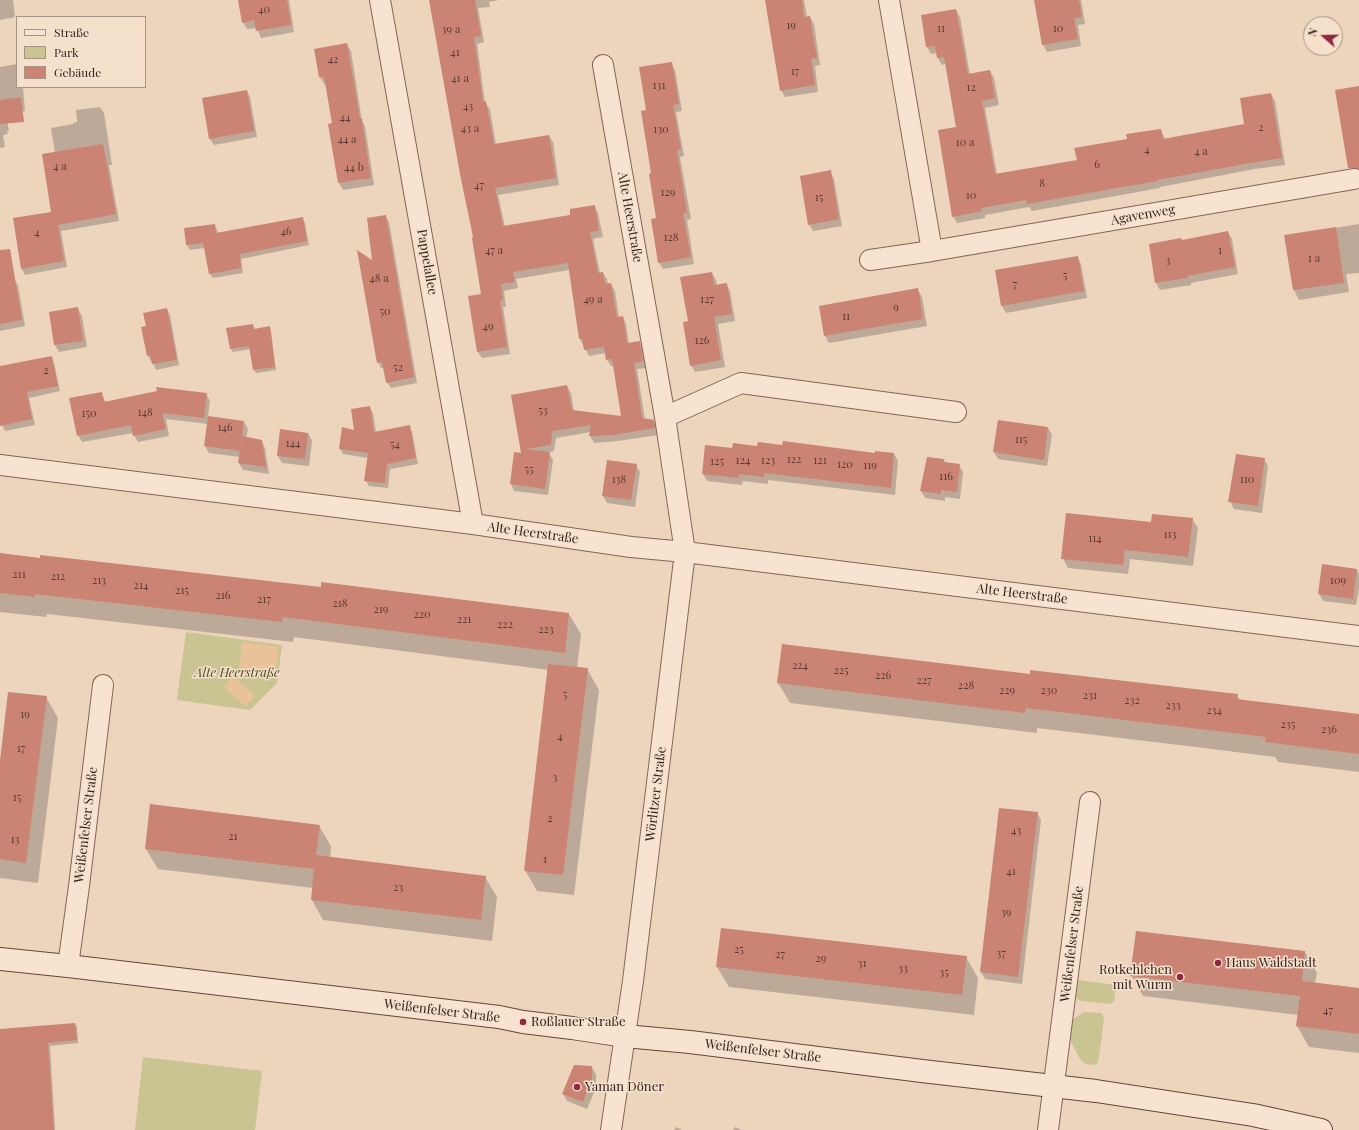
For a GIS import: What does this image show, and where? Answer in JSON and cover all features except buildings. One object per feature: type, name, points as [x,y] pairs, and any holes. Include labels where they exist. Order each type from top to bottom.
[{"type":"street","name":"Pappelallee","points":[[380,0],[473,524]]},
{"type":"street","points":[[889,0],[932,251]]},
{"type":"street","name":"Alte Heerstraße","points":[[603,65],[664,417],[685,552]]},
{"type":"street","name":"Agavenweg","points":[[870,260],[932,251],[1354,179]]},
{"type":"street","points":[[664,417],[741,383],[956,412]]},
{"type":"street","name":"Alte Heerstraße","points":[[0,465],[473,524],[631,547],[685,552],[1359,636]]},
{"type":"street","name":"Wörlitzer Straße","points":[[625,1036],[634,974],[685,552]]},
{"type":"street","name":"Weißenfelser Straße","points":[[68,966],[103,685]]},
{"type":"street","name":"Weißenfelser Straße","points":[[1054,1087],[1090,802]]},
{"type":"street","name":"Weißenfelser Straße","points":[[0,959],[499,1018],[625,1036],[690,1042],[1140,1098],[1253,1115],[1321,1130]]},
{"type":"street","points":[[611,1130],[625,1036]]},
{"type":"street","points":[[1048,1130],[1054,1087]]},
{"type":"green space","name":"Alte Heerstraße","points":[[186,632],[282,645],[277,683],[250,710],[177,700]]},
{"type":"green space","points":[[1078,980],[1116,985],[1114,1001],[1111,1004],[1081,1001],[1076,998]]},
{"type":"green space","points":[[1084,1012],[1101,1013],[1104,1018],[1097,1065],[1086,1064],[1080,1059],[1070,1040],[1072,1020]]},
{"type":"green space","points":[[143,1057],[262,1071],[255,1130],[135,1130]]},
{"type":"sand","points":[[242,642],[279,647],[275,675],[239,670]]},
{"type":"sand","points":[[233,676],[255,696],[245,706],[224,687]]},
{"type":"place","name":"Haus Waldstadt","points":[[1218,963]]},
{"type":"place","name":"Rotkehlchen mit Wurm","points":[[1180,977]]},
{"type":"place","name":"Roßlauer Straße","points":[[523,1022]]},
{"type":"place","name":"Yaman Döner","points":[[577,1087]]}]
